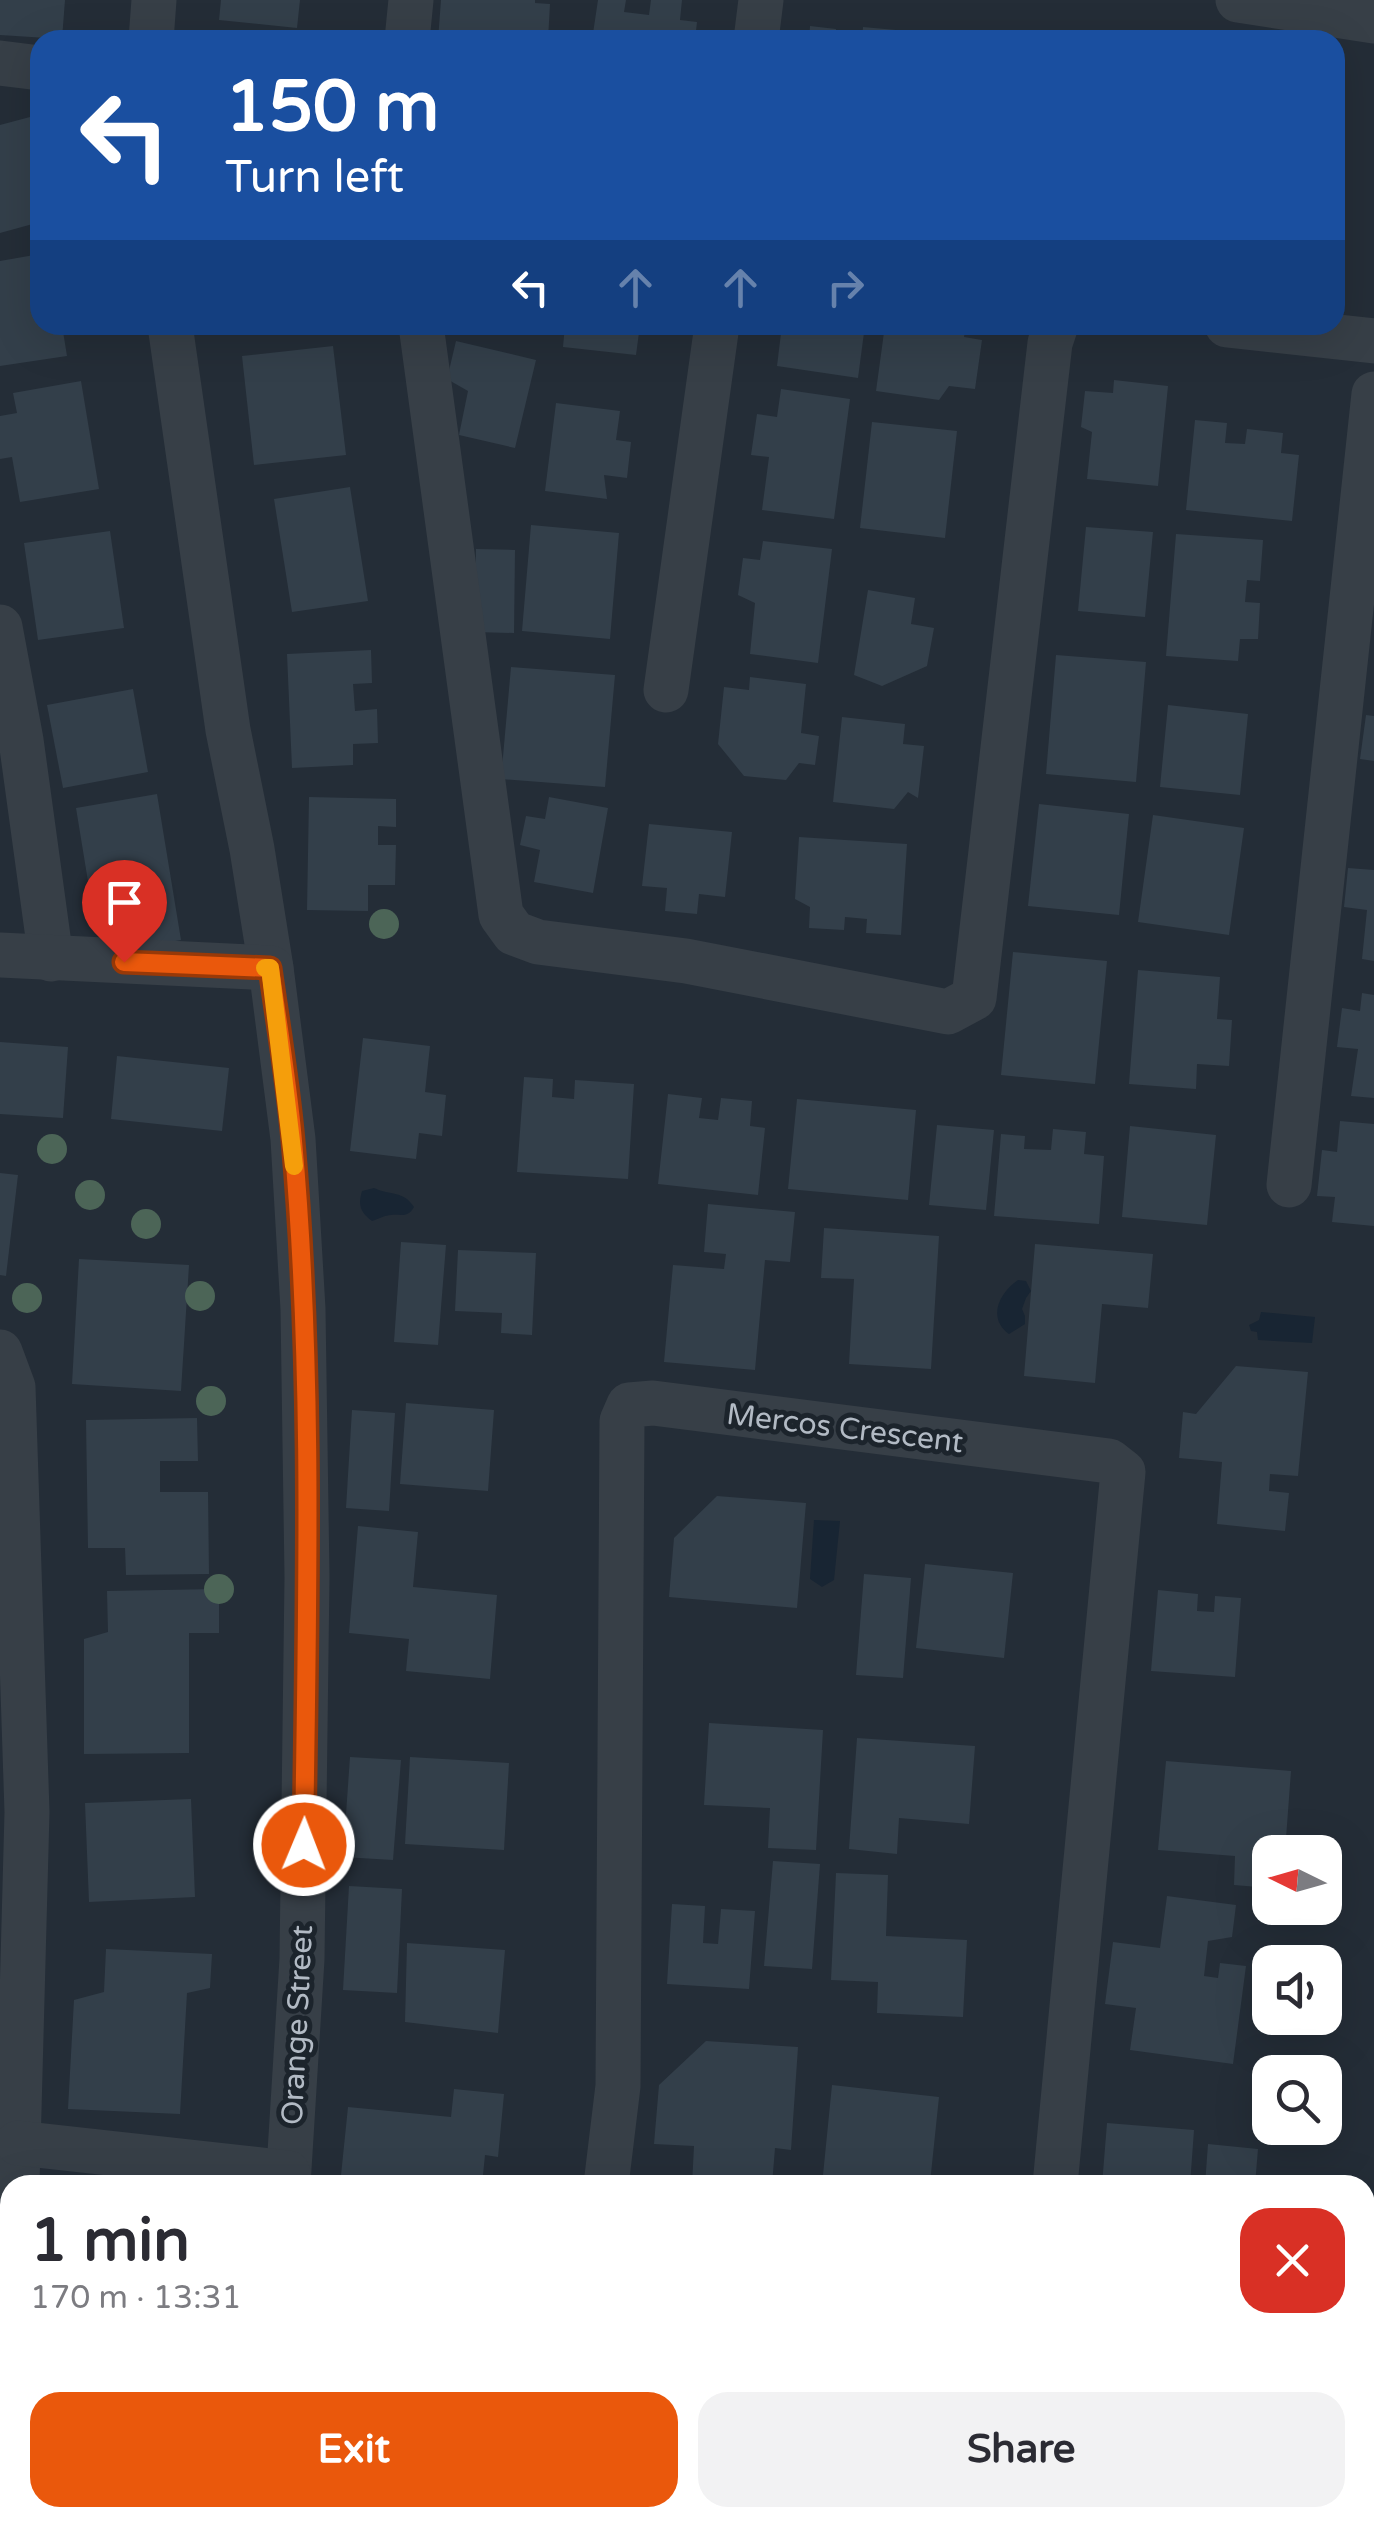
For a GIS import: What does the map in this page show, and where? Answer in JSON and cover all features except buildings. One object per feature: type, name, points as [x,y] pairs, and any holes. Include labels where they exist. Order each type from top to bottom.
[{"type":"street","points":[[152,30],[154,0]]},
{"type":"street","points":[[408,30],[411,0]]},
{"type":"street","points":[[758,30],[762,0]]},
{"type":"street","points":[[1238,0],[1374,21]]},
{"type":"street","points":[[0,64],[30,67]]},
{"type":"street","name":"Orange Street","points":[[171,335],[225,710],[252,849],[293,1139],[303,1309],[307,1596],[302,1960],[288,2175]]},
{"type":"street","points":[[422,335],[500,915],[514,934],[538,942],[686,961],[948,1012],[974,998],[1053,335]]},
{"type":"street","points":[[666,690],[715,335]]},
{"type":"street","points":[[1319,335],[1374,341]]},
{"type":"street","points":[[1289,1185],[1374,394]]},
{"type":"street","points":[[0,627],[21,740],[51,959]]},
{"type":"street","points":[[0,955],[270,968]]},
{"type":"street","points":[[0,1352],[13,1387],[18,2164],[216,2175]]},
{"type":"street","name":"Mercos Crescent","points":[[607,2175],[618,2086],[622,1422],[629,1405],[653,1403],[1109,1461],[1123,1472],[1056,2175]]},
{"type":"water","points":[[374,1188],[401,1196],[414,1207],[407,1214],[372,1221],[361,1208],[360,1200],[362,1191]]},
{"type":"water","points":[[1018,1280],[1026,1281],[1031,1291],[1022,1309],[1025,1324],[1009,1334],[998,1321],[998,1306]]},
{"type":"water","points":[[1261,1312],[1315,1317],[1312,1343],[1258,1340],[1257,1332],[1251,1331],[1249,1325],[1259,1320]]},
{"type":"water","points":[[814,1520],[840,1521],[834,1580],[822,1587],[810,1579]]},
{"type":"slow traffic","points":[[265,968],[270,968],[294,1166]]},
{"type":"route","points":[[124,962],[270,968],[293,1139],[303,1309],[307,1577],[304,1845]]}]
